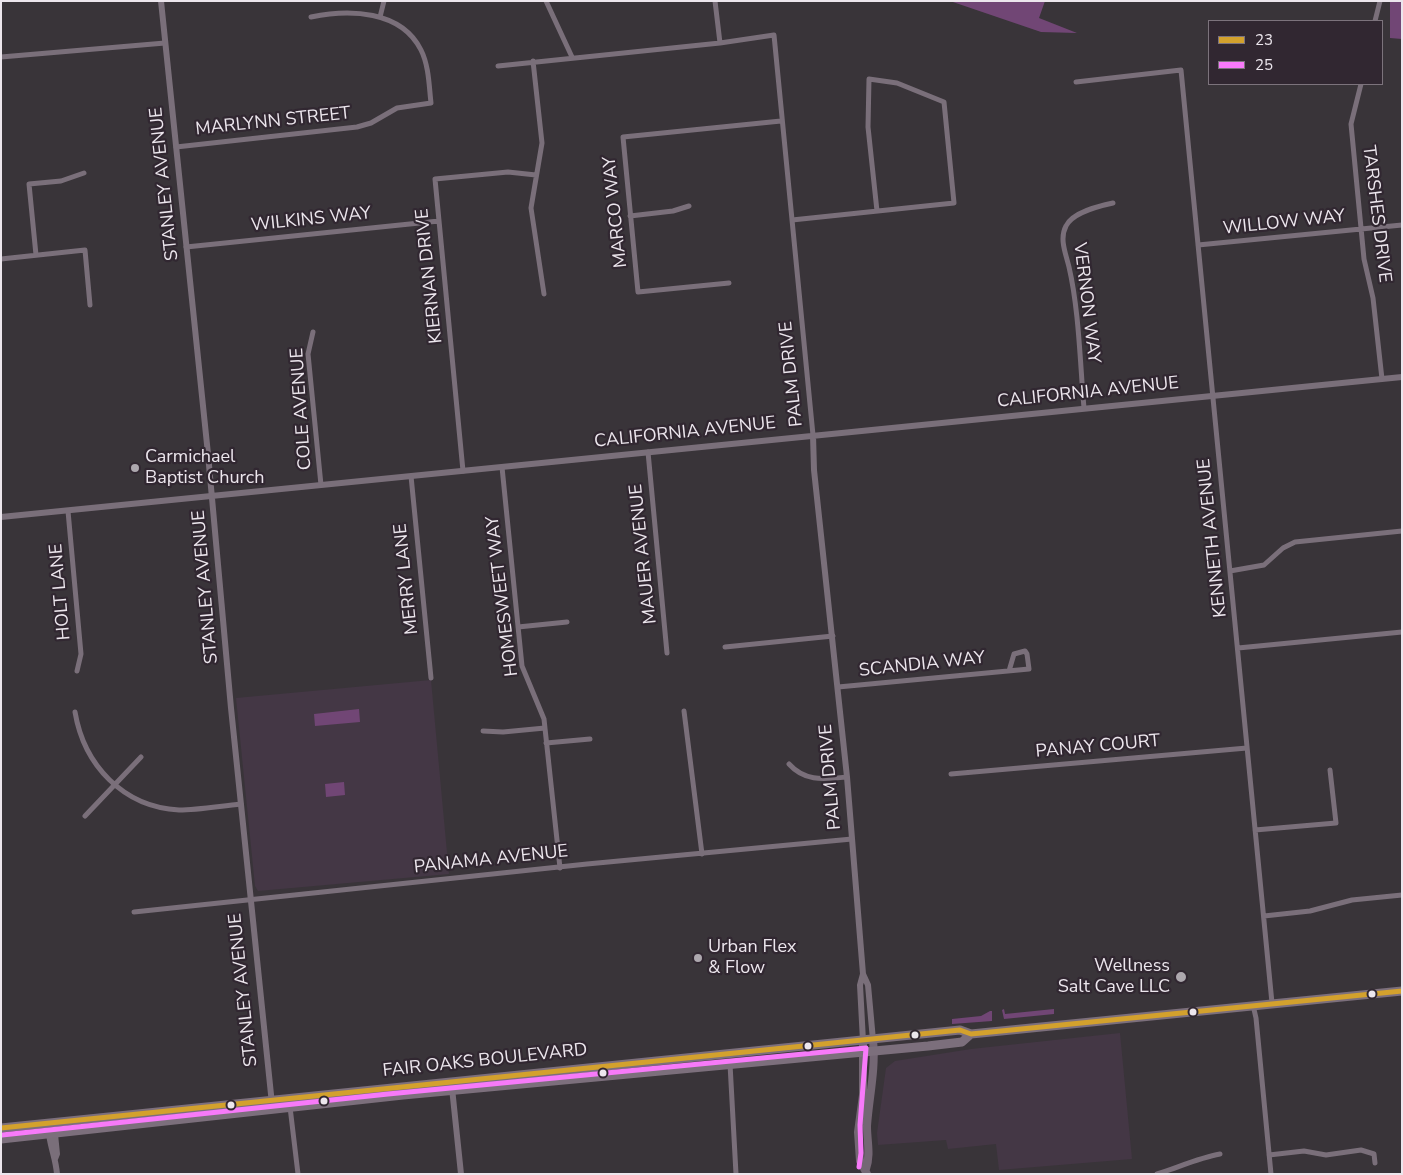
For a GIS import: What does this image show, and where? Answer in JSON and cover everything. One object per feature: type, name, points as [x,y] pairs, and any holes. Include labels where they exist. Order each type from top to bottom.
[{"type":"main road","name":"FAIR OAKS BOULEVARD","points":[[1,1128],[289,1097],[960,1030],[971,1034],[1402,991]]},
{"type":"main road","name":"FAIR OAKS BOULEVARD","points":[[1,1139],[453,1090],[962,1042],[971,1034]]},
{"type":"main road","points":[[866,1171],[869,1161],[867,1131],[874,1040]]},
{"type":"main road","name":"PALM DRIVE","points":[[863,1041],[863,1095],[858,1132],[860,1161],[866,1171]]},
{"type":"main road","points":[[661,1070],[668,1065],[735,1057],[741,1053]]},
{"type":"main road","points":[[52,1134],[51,1131],[57,1128],[124,1121],[130,1115]]},
{"type":"street","name":"STANLEY AVENUE","points":[[161,1],[272,1110]]},
{"type":"street","points":[[380,17],[384,1]]},
{"type":"street","points":[[546,1],[572,57]]},
{"type":"street","points":[[715,1],[720,43]]},
{"type":"street","points":[[1375,20],[1380,1]]},
{"type":"street","name":"MARLYNN STREET","points":[[176,147],[357,127],[371,123],[397,108],[431,103],[421,50],[404,29],[380,17],[349,12],[312,17]]},
{"type":"street","name":"PALM DRIVE","points":[[498,66],[720,43],[774,35],[813,436],[814,470],[847,777],[863,974],[868,985],[874,1040]]},
{"type":"street","points":[[1,57],[165,43]]},
{"type":"street","points":[[534,61],[542,143],[532,196],[532,220],[544,294]]},
{"type":"street","name":"KENNETH AVENUE","points":[[1076,82],[1181,70],[1272,1003]]},
{"type":"street","points":[[792,220],[954,203],[944,102],[896,83],[869,79],[868,127],[876,211]]},
{"type":"street","name":"TARSHES DRIVE","points":[[1360,85],[1351,124],[1361,230],[1367,273],[1374,298],[1382,379]]},
{"type":"street","name":"MARCO WAY","points":[[729,282],[638,292],[623,137],[781,121]]},
{"type":"street","name":"KIERNAN DRIVE","points":[[463,471],[435,179],[508,172],[536,175]]},
{"type":"street","points":[[36,255],[29,184],[61,181],[84,173]]},
{"type":"street","name":"VERNON WAY","points":[[1084,408],[1072,278],[1063,242],[1064,233],[1067,224],[1075,217],[1113,202]]},
{"type":"street","points":[[630,216],[689,206]]},
{"type":"street","name":"WILKINS WAY","points":[[186,247],[439,221]]},
{"type":"street","name":"WILLOW WAY","points":[[1198,246],[1402,226]]},
{"type":"street","points":[[1,259],[85,250],[90,305]]},
{"type":"street","name":"COLE AVENUE","points":[[313,332],[308,354],[321,486]]},
{"type":"street","name":"CALIFORNIA AVENUE","points":[[1,517],[1402,377]]},
{"type":"street","name":"MAUER AVENUE","points":[[648,452],[667,653]]},
{"type":"street","name":"HOMESWEET WAY","points":[[502,467],[523,671],[542,710],[560,868]]},
{"type":"street","name":"MERRY LANE","points":[[411,476],[431,678]]},
{"type":"street","name":"HOLT LANE","points":[[68,511],[81,654],[77,671]]},
{"type":"street","points":[[1230,571],[1264,565],[1282,548],[1295,542],[1402,531]]},
{"type":"street","points":[[518,626],[566,622]]},
{"type":"street","points":[[1238,648],[1402,632]]},
{"type":"street","points":[[725,647],[833,636]]},
{"type":"street","name":"SCANDIA WAY","points":[[838,687],[1009,671],[1029,669],[1029,661],[1025,651],[1014,654],[1009,671]]},
{"type":"street","points":[[684,711],[702,854]]},
{"type":"street","points":[[75,712],[80,734],[89,755],[115,785],[140,800],[167,808],[190,810],[241,804]]},
{"type":"street","points":[[483,731],[503,732],[545,728]]},
{"type":"street","points":[[546,743],[590,739]]},
{"type":"street","name":"PANAY COURT","points":[[951,774],[1247,748]]},
{"type":"street","points":[[85,816],[141,757]]},
{"type":"street","points":[[789,764],[798,773],[812,779],[847,777]]},
{"type":"street","points":[[1255,830],[1336,823],[1330,770]]},
{"type":"street","name":"PANAMA AVENUE","points":[[134,912],[852,840]]},
{"type":"street","points":[[1264,916],[1310,911],[1352,900],[1402,895]]},
{"type":"street","name":"PALM DRIVE","points":[[863,974],[860,985],[863,1041]]},
{"type":"street","points":[[1253,1005],[1256,1018],[1271,1174]]},
{"type":"street","points":[[730,1064],[736,1174]]},
{"type":"street","points":[[452,1081],[461,1174]]},
{"type":"street","points":[[289,1097],[298,1174]]},
{"type":"street","points":[[52,1134],[51,1155],[55,1159],[57,1174]]},
{"type":"street","points":[[1269,1155],[1304,1151],[1326,1156],[1366,1150],[1374,1154],[1376,1163]]},
{"type":"street","points":[[1157,1174],[1179,1168],[1197,1159],[1220,1154]]},
{"type":"shaded area","points":[[950,1],[1045,1],[1039,18],[1077,33],[1041,32]]},
{"type":"shaded area","points":[[1390,1],[1402,1],[1402,39],[1390,38]]},
{"type":"shaded area","points":[[431,680],[449,874],[258,891],[255,886],[236,698]]},
{"type":"shaded area","points":[[359,709],[360,722],[315,726],[314,714]]},
{"type":"shaded area","points":[[344,782],[345,795],[326,797],[325,784]]},
{"type":"shaded area","points":[[1004,1009],[1005,1014],[1054,1009],[1054,1014],[1004,1019],[1002,1010]]},
{"type":"shaded area","points":[[992,1011],[992,1021],[952,1024],[952,1019],[981,1016]]},
{"type":"shaded area","points":[[1120,1033],[1132,1159],[999,1170],[996,1144],[948,1149],[946,1140],[878,1145],[877,1133],[886,1068],[895,1061],[971,1049]]},
{"type":"transit line","name":"23","points":[[1,1128],[960,1030],[971,1034],[1402,991]]},
{"type":"transit line","name":"25","points":[[2,1135],[388,1094],[866,1048],[859,1167]]},
{"type":"place","name":"Carmichael Baptist Church","points":[[135,468]]},
{"type":"place","name":"Urban Flex & Flow","points":[[698,958]]},
{"type":"place","name":"Wellness Salt Cave LLC","points":[[1181,977]]}]
